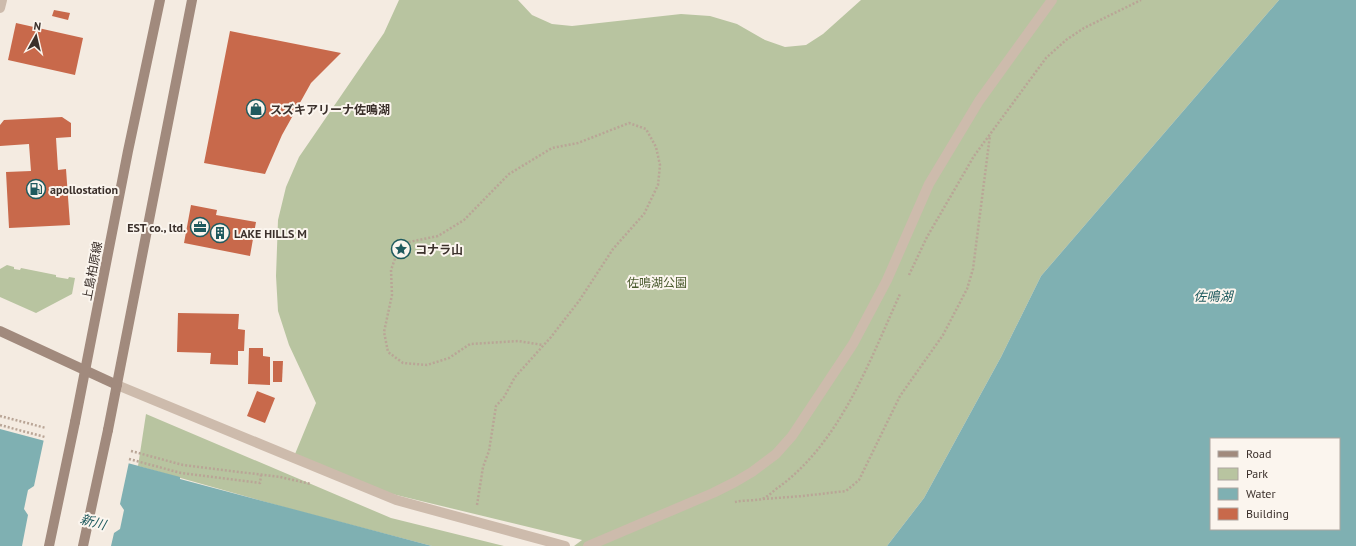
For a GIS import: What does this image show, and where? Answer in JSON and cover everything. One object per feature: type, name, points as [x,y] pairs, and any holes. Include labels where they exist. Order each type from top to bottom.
[{"type":"street","points":[[0,8],[2,0]]},
{"type":"street","name":"上島柏原線","points":[[49,546],[86,371],[128,151],[160,0]]},
{"type":"street","points":[[83,546],[117,385],[192,0]]},
{"type":"street","points":[[588,546],[713,493],[735,482],[752,472],[776,454],[792,436],[853,344],[887,280],[929,184],[979,101],[1052,0]]},
{"type":"street","points":[[0,331],[117,385],[369,490],[396,500],[566,546]]},
{"type":"path","points":[[907,280],[927,237],[957,183],[990,134],[1046,58],[1066,40],[1107,16],[1141,0]]},
{"type":"path","points":[[473,521],[480,496],[483,467],[489,451],[496,406],[504,397],[515,377],[543,345],[579,301],[613,249],[644,214],[658,185],[660,165],[656,147],[646,129],[629,123],[578,143],[552,148],[509,174],[464,220],[438,236],[409,242],[397,253],[390,270],[392,295],[384,332],[388,352],[403,363],[427,365],[450,358],[470,344],[518,341],[543,345]]},
{"type":"path","points":[[728,504],[846,491],[859,480],[900,396],[943,335],[967,289],[973,269],[990,134]]},
{"type":"path","points":[[763,499],[786,482],[808,462],[828,437],[854,392],[903,288]]},
{"type":"path","points":[[0,416],[46,428]]},
{"type":"path","points":[[0,425],[45,437]]},
{"type":"path","points":[[131,451],[183,465],[260,475],[316,486]]},
{"type":"path","points":[[129,459],[181,473],[260,483],[260,475]]},
{"type":"green space","name":"佐鳴湖公園","points":[[399,0],[518,0],[532,15],[552,24],[572,26],[681,14],[710,16],[737,24],[765,40],[785,47],[806,45],[823,34],[861,0],[1279,0],[1041,276],[1001,357],[924,498],[887,546],[574,546],[582,540],[388,493],[295,454],[316,403],[289,345],[278,311],[276,276],[278,220],[286,187],[299,157],[384,33]]},
{"type":"green space","points":[[7,265],[14,267],[14,269],[20,270],[21,268],[68,279],[69,277],[75,278],[72,294],[36,313],[0,297],[0,269]]},
{"type":"green space","points":[[146,414],[391,518],[504,546],[432,546],[294,510],[138,466]]},
{"type":"water","name":"佐鳴湖","points":[[1279,0],[1356,0],[1356,546],[887,546],[924,498],[1001,357],[1041,276]]},
{"type":"water","name":"新川","points":[[0,429],[180,477],[180,479],[432,546],[0,546]]},
{"type":"pier","points":[[44,439],[129,462],[120,504],[124,510],[120,529],[114,533],[111,546],[22,546],[28,515],[24,509],[28,490],[34,486]]},
{"type":"building","points":[[54,10],[70,13],[68,20],[52,16]]},
{"type":"building","points":[[16,23],[83,38],[75,75],[8,60]]},
{"type":"building","name":"スズキアリーナ佐鳴湖","points":[[230,31],[341,53],[311,83],[282,135],[265,174],[204,163]]},
{"type":"building","points":[[62,117],[71,123],[71,137],[56,138],[58,170],[66,169],[70,225],[9,228],[6,172],[31,171],[29,144],[0,146],[0,125],[4,120]]},
{"type":"building","name":"LAKE HILLS M","points":[[191,205],[217,210],[216,215],[256,222],[250,256],[184,243]]},
{"type":"building","points":[[178,313],[239,314],[238,329],[245,330],[244,351],[238,351],[238,365],[210,364],[211,353],[177,352]]},
{"type":"building","points":[[249,348],[263,348],[263,356],[270,357],[270,385],[248,384]]},
{"type":"building","points":[[273,361],[283,361],[282,382],[273,382]]},
{"type":"building","points":[[257,391],[275,398],[265,423],[247,416]]},
{"type":"place","name":"スズキアリーナ佐鳴湖","points":[[256,109]]},
{"type":"place","name":"apollostation","points":[[36,189]]},
{"type":"place","name":"EST co., ltd.","points":[[200,227]]},
{"type":"place","name":"LAKE HILLS M","points":[[220,233]]},
{"type":"place","name":"コナラ山","points":[[401,249]]}]
